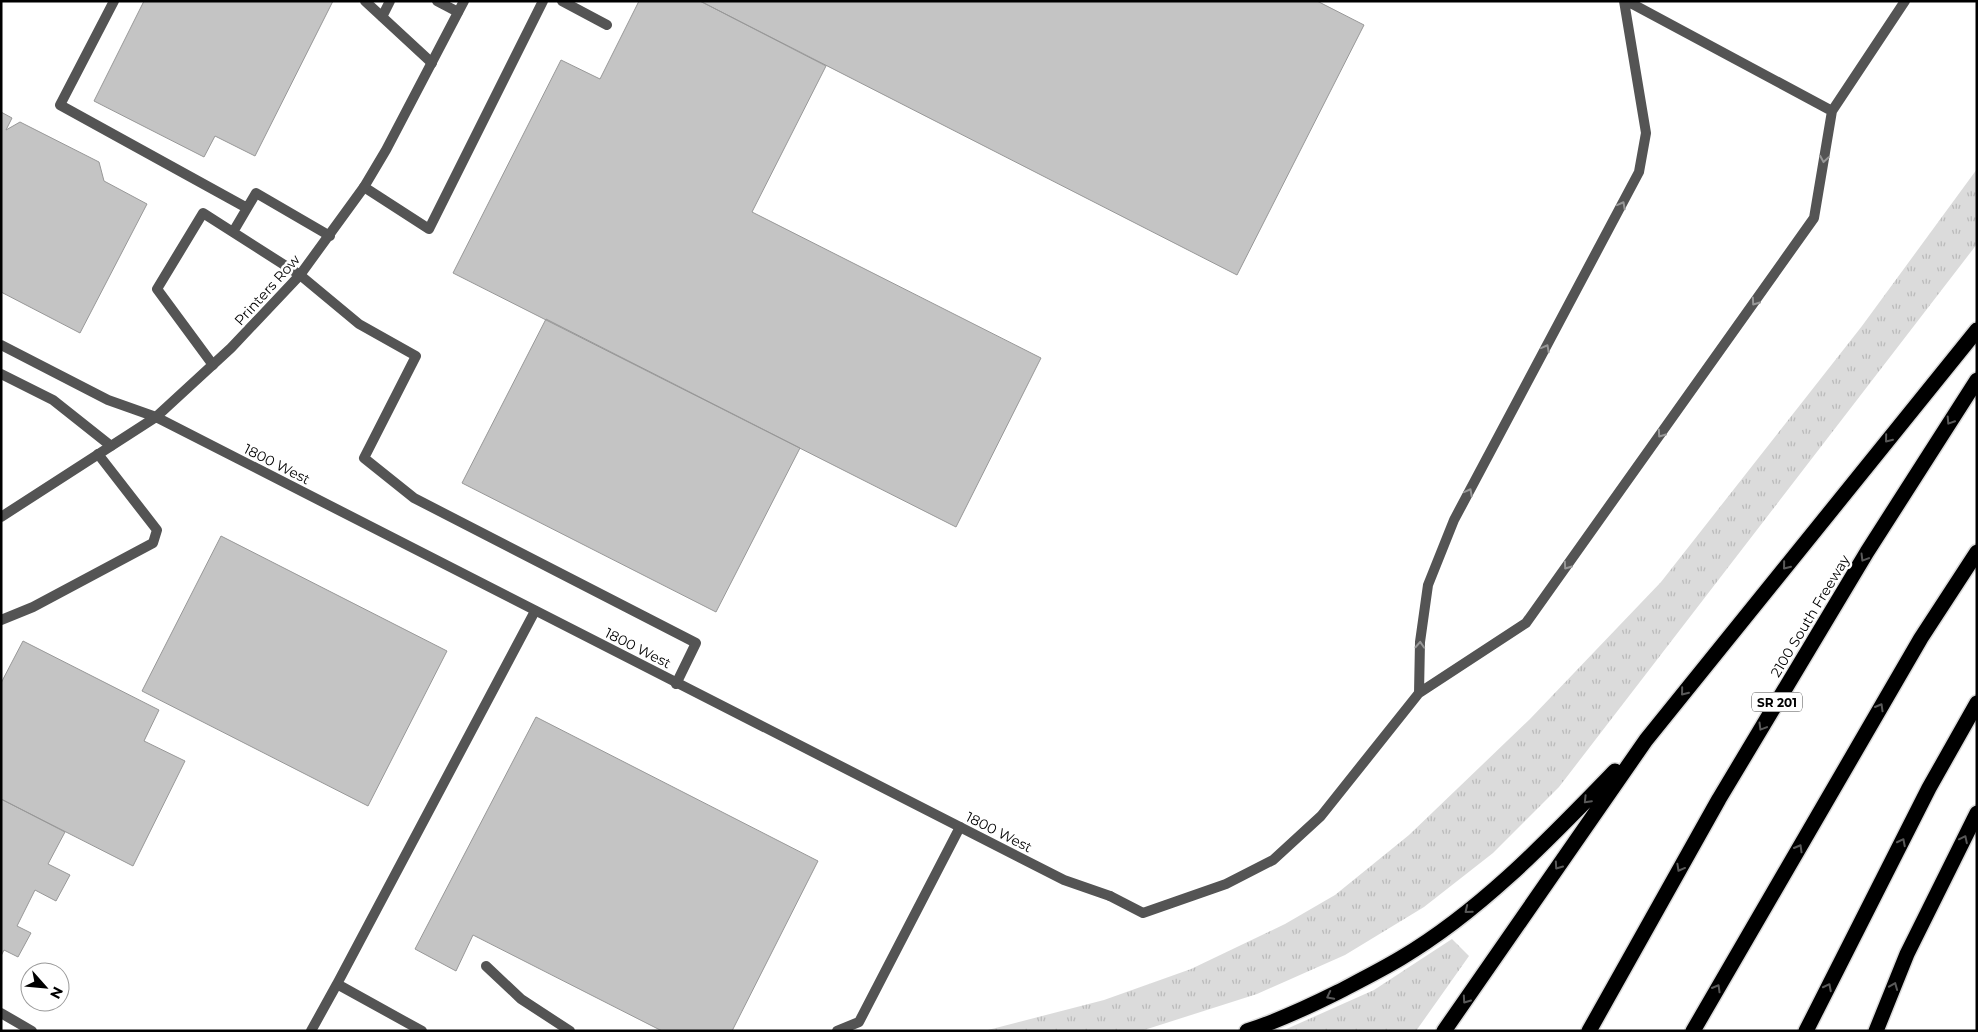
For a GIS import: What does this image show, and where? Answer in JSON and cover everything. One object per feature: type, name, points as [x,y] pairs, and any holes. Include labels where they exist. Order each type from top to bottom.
[{"type":"highway","points":[[1444,1031],[1646,740],[1977,330]]},
{"type":"highway","name":"2100 South Freeway","points":[[1589,1031],[1719,799],[1867,552],[1977,380]]},
{"type":"highway","points":[[1693,1031],[1921,638],[1977,552]]},
{"type":"highway","points":[[1806,1031],[1925,797],[1977,703]]},
{"type":"highway","points":[[1247,1031],[1311,1006],[1354,984],[1402,958],[1445,928],[1524,862],[1646,740]]},
{"type":"highway","points":[[1876,1031],[1907,954],[1977,813]]},
{"type":"street","points":[[114,1],[60,105],[247,208]]},
{"type":"street","points":[[365,1],[432,63]]},
{"type":"street","points":[[382,17],[390,1]]},
{"type":"street","points":[[438,1],[458,12]]},
{"type":"street","name":"Printers Row","points":[[1,517],[156,417],[213,365],[300,276],[364,187],[404,118],[464,1]]},
{"type":"street","points":[[364,187],[429,228],[543,1]]},
{"type":"street","points":[[562,1],[607,25]]},
{"type":"street","points":[[1625,1],[1832,111],[1905,1]]},
{"type":"street","points":[[1420,693],[1420,642],[1428,585],[1454,520],[1639,172],[1646,133],[1625,1]]},
{"type":"street","name":"1800 West","points":[[1,345],[108,400],[156,417],[676,684],[1064,880],[1110,896],[1143,913],[1226,884],[1273,860],[1321,816],[1420,693],[1526,623],[1814,218],[1832,111]]},
{"type":"street","points":[[234,232],[256,193],[330,236]]},
{"type":"street","points":[[213,365],[157,289],[204,212],[300,276],[359,324],[416,356],[364,458],[414,498],[696,643],[676,684]]},
{"type":"street","points":[[1,374],[53,400],[111,446]]},
{"type":"street","points":[[1,620],[33,607],[153,543],[157,530],[98,454]]},
{"type":"street","points":[[311,1031],[535,610]]},
{"type":"street","points":[[838,1031],[859,1022],[960,827]]},
{"type":"street","points":[[486,966],[520,999],[570,1031]]},
{"type":"street","points":[[337,984],[422,1031]]},
{"type":"street","points":[[1,1013],[32,1031]]},
{"type":"green space","points":[[1977,169],[1977,244],[1559,787],[1493,853],[1424,907],[1345,955],[1257,994],[1141,1031],[984,1031],[1104,1000],[1191,969],[1285,924],[1335,895],[1409,835],[1530,719],[1661,582],[1862,326]]},
{"type":"green space","points":[[1452,939],[1469,956],[1416,1031],[1282,1031],[1374,990]]},
{"type":"building","points":[[144,1],[333,1],[255,156],[215,136],[204,157],[94,101]]},
{"type":"building","points":[[639,1],[700,1],[826,66],[752,212],[1041,358],[956,527],[453,273],[561,60],[600,79]]},
{"type":"building","points":[[700,1],[1317,1],[1364,25],[1237,275]]},
{"type":"building","points":[[1,112],[12,118],[6,130],[20,122],[99,162],[104,181],[147,204],[80,333],[1,292]]},
{"type":"building","points":[[546,319],[800,448],[716,612],[462,483]]},
{"type":"building","points":[[221,536],[447,651],[368,806],[142,691]]},
{"type":"building","points":[[23,641],[159,710],[144,741],[185,761],[133,866],[1,799],[1,683]]},
{"type":"building","points":[[536,717],[818,861],[732,1031],[662,1031],[473,935],[456,971],[415,949]]},
{"type":"building","points":[[1,799],[65,832],[48,864],[70,875],[56,901],[35,890],[17,926],[31,933],[18,957],[4,950],[1,956]]}]
